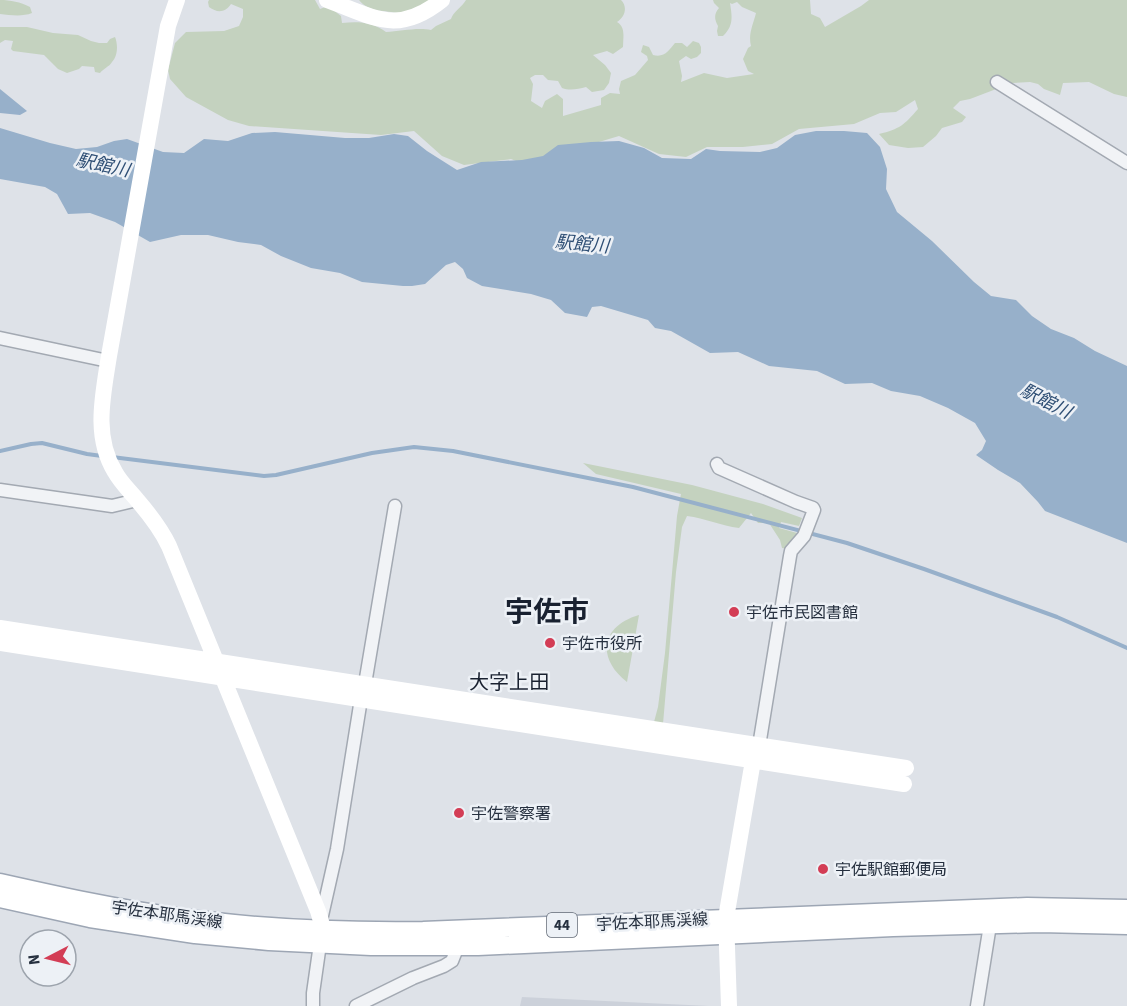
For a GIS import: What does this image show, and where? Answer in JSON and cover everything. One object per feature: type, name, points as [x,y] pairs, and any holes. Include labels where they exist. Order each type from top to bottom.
[{"type":"main road","name":"宇佐本耶馬渓線","points":[[0,882],[96,904],[177,918],[458,946],[1027,907],[1127,909]]},
{"type":"main road","name":"宇佐本耶馬渓線","points":[[0,898],[158,930],[236,939],[320,932],[726,926],[855,928],[1064,923],[1127,925]]},
{"type":"street","points":[[177,0],[168,26],[109,358],[101,409],[102,439],[104,449],[115,472],[159,528],[170,546],[318,910],[320,932]]},
{"type":"street","points":[[327,0],[393,21],[417,16],[442,0]]},
{"type":"street","points":[[997,82],[1127,163]]},
{"type":"street","points":[[0,338],[109,358]]},
{"type":"street","points":[[717,465],[719,468],[814,510],[804,536],[790,556],[756,750],[726,926],[729,1006]]},
{"type":"street","points":[[0,490],[111,506],[137,500]]},
{"type":"street","points":[[313,1006],[320,932],[337,849],[395,506]]},
{"type":"street","points":[[0,628],[216,661],[363,692]]},
{"type":"street","points":[[0,643],[223,678],[363,692],[756,750],[905,776]]},
{"type":"street","points":[[977,1006],[990,925]]},
{"type":"street","points":[[356,1006],[413,978],[444,966],[452,960],[458,946]]},
{"type":"shaded area","points":[[522,997],[709,1006],[520,1006]]},
{"type":"green space","points":[[0,0],[26,5],[30,7],[32,13],[0,14]]},
{"type":"green space","points":[[209,0],[315,0],[320,9],[328,6],[341,16],[342,23],[365,23],[386,32],[431,30],[451,19],[466,0],[621,0],[625,12],[617,22],[623,30],[623,47],[613,54],[607,51],[593,55],[611,73],[609,83],[604,90],[592,92],[586,87],[562,88],[558,81],[548,80],[543,75],[530,78],[533,84],[531,101],[542,108],[545,101],[557,94],[563,99],[563,116],[601,105],[601,98],[610,93],[620,94],[621,81],[635,75],[648,60],[647,56],[641,52],[643,45],[649,47],[653,55],[657,56],[666,53],[675,43],[682,43],[687,47],[693,41],[699,43],[701,53],[697,57],[691,59],[686,56],[679,61],[681,82],[704,73],[727,78],[754,74],[748,71],[743,59],[751,46],[750,33],[756,13],[742,7],[737,2],[730,3],[731,25],[723,36],[718,36],[715,17],[719,8],[713,0],[810,0],[811,14],[820,18],[825,27],[869,0],[1127,0],[1127,97],[1114,94],[1089,82],[1063,83],[1060,95],[1030,82],[1012,83],[960,101],[953,108],[966,117],[962,122],[942,128],[923,147],[908,148],[889,145],[879,134],[901,126],[909,119],[918,109],[915,100],[896,112],[880,113],[854,124],[799,129],[772,144],[707,147],[686,157],[659,154],[619,136],[521,163],[511,159],[464,165],[442,156],[414,131],[381,135],[249,126],[228,120],[186,97],[170,79],[168,70],[175,43],[186,32],[224,31],[239,26],[243,17],[243,9],[231,4],[224,10],[215,10],[209,7]]},
{"type":"green space","points":[[359,0],[435,0],[400,14],[373,9]]},
{"type":"green space","points":[[0,27],[27,27],[53,33],[78,35],[99,43],[107,43],[115,37],[116,53],[111,64],[100,73],[95,72],[94,67],[82,66],[67,73],[58,69],[44,55],[13,51],[11,49],[13,41],[5,40],[0,43]]},
{"type":"green space","points":[[583,463],[692,485],[763,504],[802,518],[799,526],[781,522],[779,528],[797,533],[787,549],[782,548],[780,540],[769,523],[758,523],[751,513],[739,528],[687,516],[682,527],[676,572],[663,724],[654,722],[665,653],[681,494],[596,474]]},
{"type":"green space","points":[[639,615],[627,682],[610,663],[607,644],[610,635],[617,627],[626,620]]},
{"type":"water","points":[[0,89],[27,111],[20,115],[0,113]]},
{"type":"water","name":"駅館川","points":[[0,128],[76,149],[97,147],[127,139],[163,152],[184,153],[204,139],[228,141],[252,133],[275,132],[345,138],[369,138],[394,134],[408,136],[457,170],[481,162],[522,160],[543,156],[558,145],[591,142],[619,141],[644,148],[662,158],[691,159],[706,149],[760,152],[777,148],[795,135],[816,131],[867,133],[880,147],[887,169],[886,189],[897,212],[932,241],[974,282],[991,296],[1016,300],[1032,316],[1051,329],[1074,338],[1127,366],[1127,543],[1045,511],[1020,483],[976,455],[982,450],[986,441],[975,423],[920,396],[891,391],[872,383],[845,384],[817,371],[769,366],[738,352],[710,353],[671,331],[655,328],[648,320],[601,306],[592,307],[587,317],[565,313],[551,300],[531,294],[482,286],[467,278],[463,269],[455,262],[446,265],[425,284],[403,286],[362,282],[340,273],[311,268],[261,245],[208,235],[181,235],[150,242],[115,222],[90,213],[68,214],[57,194],[45,187],[0,179]]},
{"type":"waterway","points":[[0,451],[42,443],[102,456]]},
{"type":"waterway","points":[[112,457],[264,476],[372,453],[414,447],[453,451],[633,487],[847,543],[1057,617],[1127,648]]},
{"type":"place","name":"宇佐市民図書館","points":[[734,612]]},
{"type":"place","name":"宇佐市役所","points":[[550,643]]},
{"type":"place","name":"宇佐警察署","points":[[459,813]]},
{"type":"place","name":"宇佐駅館郵便局","points":[[823,869]]},
{"type":"district","name":"宇佐市","points":[[547,611]]},
{"type":"district","name":"大字上田","points":[[509,682]]}]
